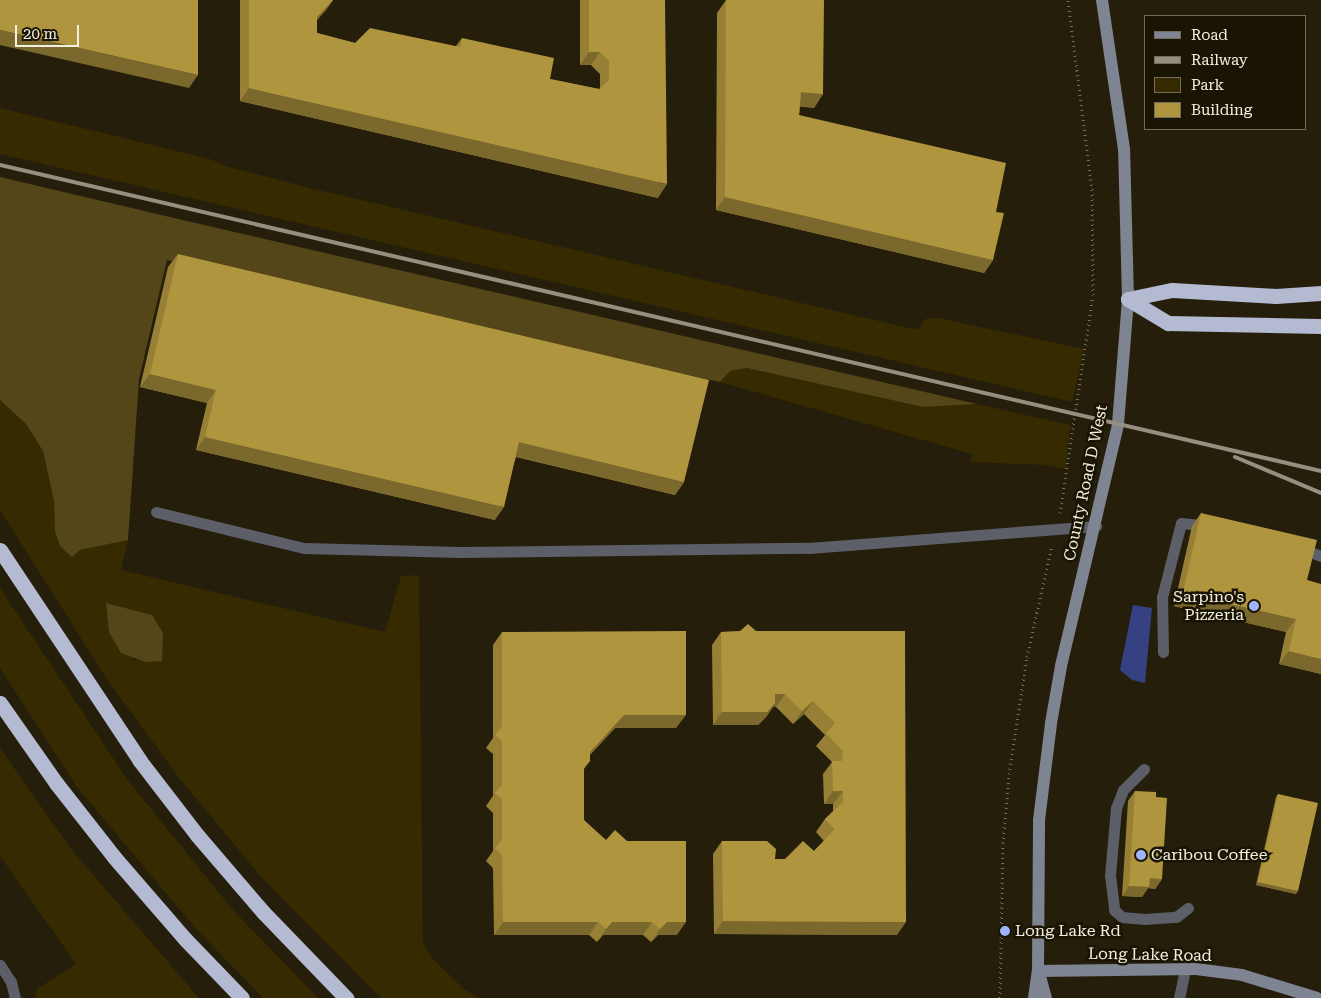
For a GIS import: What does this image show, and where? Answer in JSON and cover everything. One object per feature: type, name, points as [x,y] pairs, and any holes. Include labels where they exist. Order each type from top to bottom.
[{"type":"highway","points":[[1128,298],[1172,290],[1276,296],[1321,293]]},
{"type":"highway","points":[[1128,298],[1168,323],[1321,326]]},
{"type":"highway","points":[[0,550],[140,761],[192,828],[263,912],[346,998]]},
{"type":"highway","points":[[0,703],[114,857],[185,939],[242,998]]},
{"type":"main road","name":"County Road D West","points":[[1034,998],[1038,971],[1039,820],[1052,723],[1061,666],[1096,526],[1118,424],[1128,298],[1124,149],[1102,0]]},
{"type":"main road","name":"Long Lake Road","points":[[1038,971],[1185,969],[1242,975],[1317,998]]},
{"type":"main road","name":"County Road D West","points":[[1038,971],[1046,998]]},
{"type":"lane","points":[[156,512],[304,548],[460,552],[809,548],[1096,526]]},
{"type":"lane","points":[[1163,652],[1162,597],[1181,524],[1220,529]]},
{"type":"lane","points":[[1285,545],[1321,556]]},
{"type":"lane","points":[[1144,769],[1123,790],[1116,808],[1110,875],[1114,910],[1122,917],[1145,919],[1176,917],[1188,908]]},
{"type":"lane","points":[[0,965],[11,982],[15,998]]},
{"type":"lane","points":[[1179,998],[1185,969]]},
{"type":"path","points":[[1000,998],[1003,843],[1009,774],[1027,657],[1056,528],[1093,294],[1092,190],[1068,0]]},
{"type":"green space","points":[[0,108],[210,159],[225,166],[310,188],[913,329],[920,328],[925,319],[938,318],[1084,349],[1072,402],[0,154]]},
{"type":"green space","points":[[747,368],[923,407],[977,404],[1070,425],[1066,469],[1045,465],[970,462],[972,454],[720,382],[730,371]]},
{"type":"green space","points":[[0,400],[26,424],[43,451],[54,501],[55,531],[72,557],[80,550],[128,540],[121,570],[385,632],[401,576],[419,575],[423,942],[432,958],[464,989],[479,998],[381,998],[262,878],[180,779],[108,681],[0,510]],"holes":[[[106,604],[111,605],[162,661],[133,660]]]},
{"type":"green space","points":[[0,588],[129,782],[234,911],[318,998],[263,998],[196,929],[77,787],[0,668]]},
{"type":"green space","points":[[0,748],[71,849],[199,998],[35,998],[37,989],[76,964],[0,856]]},
{"type":"shaded area","points":[[0,177],[977,404],[923,407],[747,368],[730,371],[720,382],[167,260],[139,379],[128,540],[80,550],[72,557],[60,546],[55,531],[54,501],[43,451],[26,424],[0,400]]},
{"type":"shaded area","points":[[106,603],[152,615],[163,633],[162,661],[145,662],[121,653],[109,632]]},
{"type":"water","points":[[1133,605],[1152,608],[1145,683],[1132,680],[1120,670]]},
{"type":"building","points":[[0,0],[198,0],[198,75],[0,30]]},
{"type":"building","points":[[249,0],[333,0],[317,17],[317,33],[355,43],[370,28],[460,47],[462,38],[554,58],[550,79],[599,89],[609,80],[609,61],[600,52],[589,52],[589,0],[665,0],[667,184],[249,88]]},
{"type":"building","points":[[726,0],[824,0],[823,94],[801,92],[799,115],[1006,163],[996,212],[1004,213],[993,260],[725,197]]},
{"type":"building","points":[[178,254],[709,380],[684,482],[519,442],[504,507],[205,437],[216,390],[150,374]]},
{"type":"building","points":[[1201,513],[1317,540],[1307,580],[1321,584],[1321,659],[1289,651],[1296,619],[1183,593]]},
{"type":"building","points":[[748,624],[756,631],[905,631],[906,922],[723,921],[722,841],[767,841],[776,849],[775,859],[785,859],[803,841],[814,851],[835,829],[825,819],[843,802],[843,791],[833,791],[832,761],[842,761],[843,751],[826,733],[835,723],[813,701],[802,711],[785,694],[775,694],[775,703],[767,712],[722,712],[721,632],[740,631]]},
{"type":"building","points":[[686,631],[686,715],[624,715],[590,752],[590,761],[584,767],[584,820],[606,840],[615,830],[627,841],[686,841],[686,922],[667,922],[660,929],[652,922],[612,922],[606,929],[598,922],[503,922],[502,855],[495,848],[502,840],[502,799],[495,793],[502,785],[502,741],[495,735],[502,727],[502,632]]},
{"type":"building","name":"Caribou Coffee","points":[[1135,791],[1156,792],[1156,797],[1167,798],[1162,879],[1150,878],[1149,887],[1129,886]]},
{"type":"building","points":[[1278,794],[1318,803],[1298,891],[1258,882]]},
{"type":"railway","points":[[0,165],[1321,471]]},
{"type":"railway","points":[[1235,457],[1321,493]]},
{"type":"place","name":"Sarpino's Pizzeria","points":[[1254,606]]},
{"type":"place","name":"Caribou Coffee","points":[[1141,855]]},
{"type":"place","name":"Long Lake Rd","points":[[1005,931]]}]
